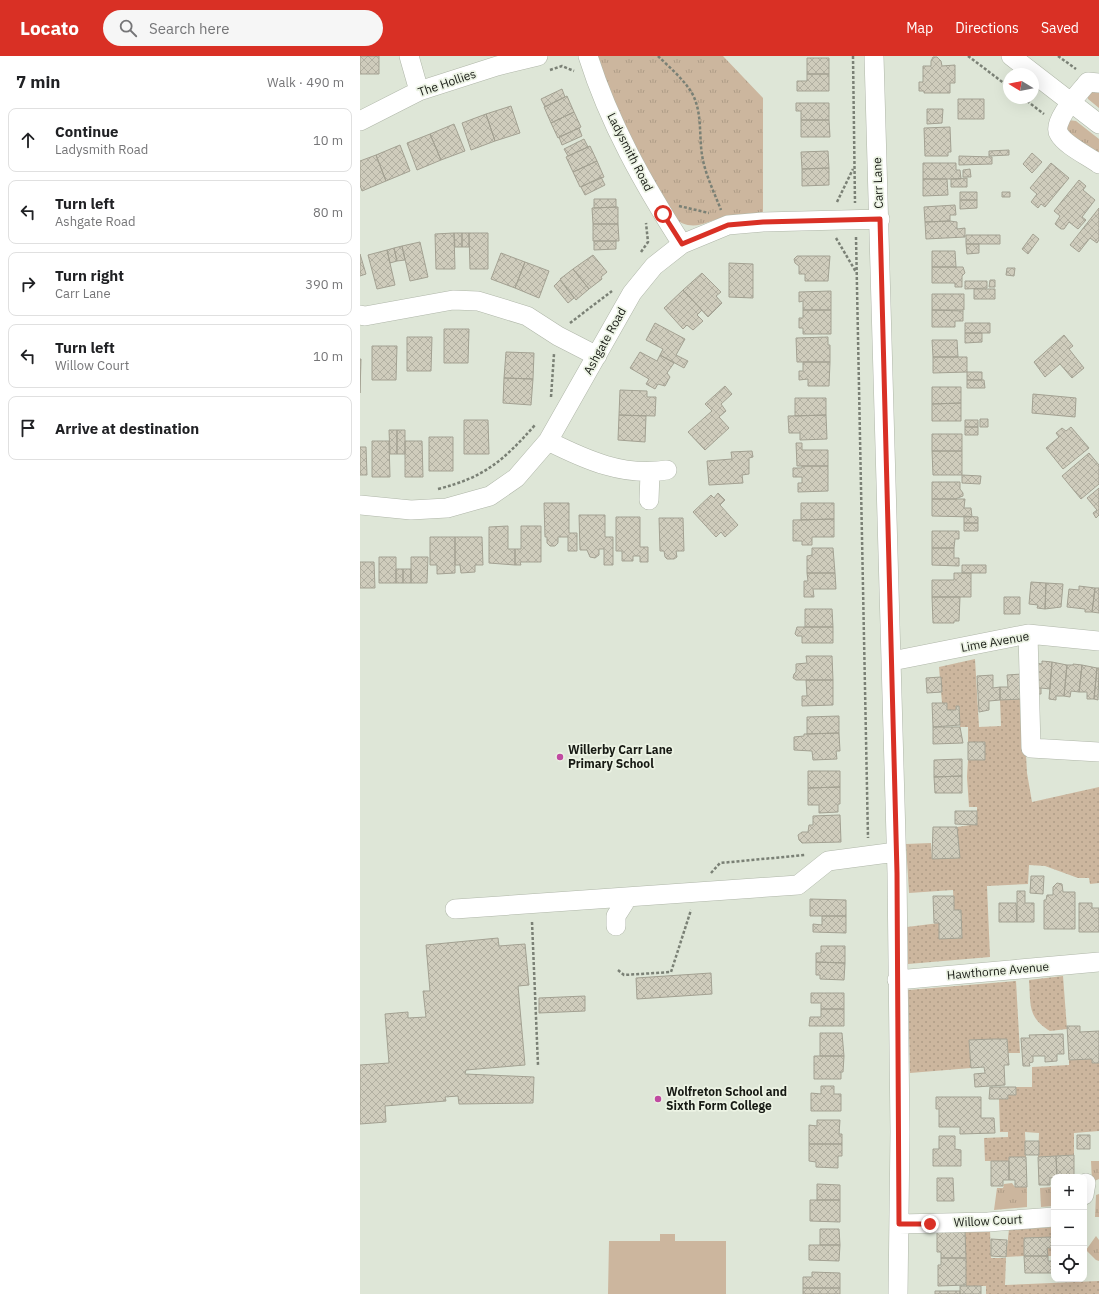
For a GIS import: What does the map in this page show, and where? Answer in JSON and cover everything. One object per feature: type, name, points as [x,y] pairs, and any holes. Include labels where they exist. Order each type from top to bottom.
[{"type":"street","points":[[409,56],[419,91]]},
{"type":"street","name":"Ladysmith Road","points":[[588,56],[599,90],[632,159],[682,244]]},
{"type":"street","name":"Carr Lane","points":[[874,56],[880,219],[896,852],[900,1132],[898,1294]]},
{"type":"street","points":[[1011,56],[1099,124]]},
{"type":"street","name":"The Hollies","points":[[360,121],[419,91],[497,66],[543,63]]},
{"type":"street","points":[[1099,83],[1088,82],[1071,103],[1057,125],[1058,133],[1064,141],[1099,164]]},
{"type":"street","name":"Ashgate Road","points":[[360,505],[411,510],[446,508],[490,496],[516,478],[548,441],[632,293],[654,266],[682,244],[728,225],[763,222],[880,219]]},
{"type":"street","points":[[360,315],[365,316],[453,300],[478,301],[527,316],[558,336],[597,356]]},
{"type":"street","points":[[548,441],[590,461],[622,469],[658,471],[648,500]]},
{"type":"street","points":[[1028,634],[1032,748],[1099,752]]},
{"type":"street","name":"Lime Avenue","points":[[892,661],[1028,634],[1099,641]]},
{"type":"street","points":[[455,909],[798,885],[828,861],[896,852]]},
{"type":"street","points":[[616,926],[616,916],[628,897]]},
{"type":"street","name":"Hawthorne Avenue","points":[[897,980],[1099,962]]},
{"type":"street","name":"Willow Court","points":[[899,1224],[988,1222],[1051,1217]]},
{"type":"path","points":[[658,56],[679,77],[694,96],[700,118],[702,154],[708,177],[728,225]]},
{"type":"path","points":[[853,56],[855,206]]},
{"type":"path","points":[[968,56],[1003,83]]},
{"type":"path","points":[[543,63],[562,66],[576,72]]},
{"type":"path","points":[[1031,104],[1057,125]]},
{"type":"path","points":[[837,207],[837,202],[854,168]]},
{"type":"path","points":[[673,208],[677,206],[710,213]]},
{"type":"path","points":[[640,254],[648,242],[646,222]]},
{"type":"path","points":[[836,231],[836,238],[856,272]]},
{"type":"path","points":[[856,235],[869,856]]},
{"type":"path","points":[[567,325],[614,289]]},
{"type":"path","points":[[551,403],[554,351]]},
{"type":"path","points":[[430,491],[458,484],[488,470],[509,454],[536,424]]},
{"type":"path","points":[[618,970],[624,975],[671,972],[696,892],[704,879],[720,863],[810,855]]},
{"type":"path","points":[[531,904],[538,1065]]},
{"type":"green space","points":[[596,56],[723,56],[763,98],[763,212],[729,216],[699,225],[685,224],[670,215],[620,120]]},
{"type":"green space","points":[[1099,90],[1099,108],[1088,99],[1087,94],[1089,91]]},
{"type":"green space","points":[[1069,120],[1076,121],[1099,139],[1099,156],[1067,135],[1064,124]]},
{"type":"green space","points":[[975,659],[979,727],[1001,726],[1000,700],[1023,699],[1027,773],[1032,802],[1099,787],[1099,883],[1090,884],[1089,878],[1078,878],[1045,866],[1029,865],[1028,884],[987,886],[990,957],[908,964],[907,927],[939,923],[939,939],[962,938],[961,910],[954,910],[953,890],[909,893],[906,844],[931,843],[932,859],[960,858],[957,827],[977,824],[977,807],[969,807],[967,777],[968,760],[985,760],[985,742],[968,742],[968,727],[960,727],[959,706],[956,706],[956,710],[947,710],[947,703],[942,703],[939,667]]},
{"type":"green space","points":[[1063,976],[1067,1029],[1050,1031],[1037,1021],[1034,1015],[1030,1003],[1029,980]]},
{"type":"green space","points":[[1016,981],[1020,1053],[1008,1053],[1007,1039],[969,1040],[971,1068],[910,1073],[908,990]]},
{"type":"green space","points":[[1092,1059],[1092,1063],[1099,1063],[1099,1131],[1074,1133],[1074,1155],[1038,1157],[1039,1133],[1025,1132],[1026,1157],[1009,1157],[1009,1161],[985,1161],[984,1138],[1008,1137],[1008,1132],[1000,1132],[999,1099],[1007,1099],[1008,1095],[1016,1095],[1016,1087],[1032,1087],[1032,1067],[1069,1065],[1069,1060]]},
{"type":"green space","points":[[1091,1161],[1099,1161],[1099,1179],[1092,1182]]},
{"type":"green space","points":[[1012,1183],[1015,1187],[1027,1187],[1027,1207],[994,1210],[997,1188],[1003,1188],[1004,1184]]},
{"type":"green space","points":[[1051,1187],[1051,1206],[1041,1207],[1040,1188]]},
{"type":"green space","points":[[1099,1194],[1099,1217],[1095,1217],[1096,1195]]},
{"type":"green space","points":[[1051,1227],[1051,1237],[1024,1238],[1024,1256],[1006,1257],[1009,1229]]},
{"type":"green space","points":[[990,1230],[991,1258],[1006,1258],[1005,1285],[1099,1281],[1099,1294],[986,1294],[986,1286],[966,1286],[965,1231]]},
{"type":"green space","points":[[660,1234],[675,1234],[675,1241],[726,1241],[726,1294],[608,1294],[609,1241],[660,1241]]},
{"type":"green space","points":[[1096,1236],[1099,1240],[1099,1261],[1087,1251],[1087,1249]]},
{"type":"green space","points":[[1047,1248],[1051,1248],[1051,1256],[1048,1256]]},
{"type":"building","points":[[360,56],[379,56],[379,74],[360,74]]},
{"type":"building","points":[[933,57],[937,57],[941,61],[942,66],[955,65],[955,83],[950,83],[950,93],[924,93],[924,91],[919,91],[919,82],[923,82],[923,66],[931,66]]},
{"type":"building","points":[[807,58],[829,58],[829,74],[807,74]]},
{"type":"building","points":[[807,74],[829,74],[829,91],[797,91],[797,81],[807,81]]},
{"type":"building","points":[[562,89],[565,97],[545,107],[541,99]]},
{"type":"building","points":[[567,96],[574,112],[551,123],[544,107]]},
{"type":"building","points":[[958,99],[984,99],[984,119],[958,119]]},
{"type":"building","points":[[796,103],[829,103],[829,120],[801,120],[801,111],[796,111]]},
{"type":"building","points":[[511,106],[520,133],[495,141],[486,114]]},
{"type":"building","points":[[927,109],[943,109],[942,123],[927,124]]},
{"type":"building","points":[[574,112],[581,127],[558,138],[551,123]]},
{"type":"building","points":[[486,114],[495,141],[471,150],[462,123]]},
{"type":"building","points":[[801,120],[829,120],[830,137],[801,137]]},
{"type":"building","points":[[454,124],[465,151],[441,160],[430,134]]},
{"type":"building","points":[[950,127],[951,152],[948,152],[948,156],[925,156],[924,128]]},
{"type":"building","points":[[579,128],[582,136],[562,145],[559,137]]},
{"type":"building","points":[[430,134],[441,160],[417,170],[407,143]]},
{"type":"building","points":[[584,139],[588,147],[568,156],[564,149]]},
{"type":"building","points":[[400,145],[410,171],[386,181],[376,155]]},
{"type":"building","points":[[590,146],[597,161],[573,172],[566,157]]},
{"type":"building","points":[[1009,150],[1009,155],[989,156],[989,151]]},
{"type":"building","points":[[828,151],[829,168],[802,169],[801,152]]},
{"type":"building","points":[[1032,153],[1042,162],[1032,173],[1023,164]]},
{"type":"building","points":[[376,155],[386,181],[362,191],[360,185],[360,161]]},
{"type":"building","points":[[959,156],[992,157],[992,164],[959,165]]},
{"type":"building","points":[[597,161],[604,177],[580,187],[573,172]]},
{"type":"building","points":[[923,163],[956,163],[956,170],[960,170],[961,179],[923,179]]},
{"type":"building","points":[[1051,163],[1069,178],[1045,207],[1041,204],[1038,208],[1031,202],[1037,194],[1030,188]]},
{"type":"building","points":[[829,168],[829,185],[802,186],[802,169]]},
{"type":"building","points":[[970,169],[971,177],[963,177],[963,170]]},
{"type":"building","points":[[601,177],[605,185],[585,195],[581,187]]},
{"type":"building","points":[[967,178],[967,187],[951,187],[951,179]]},
{"type":"building","points":[[923,179],[947,179],[948,195],[923,196]]},
{"type":"building","points":[[1079,180],[1086,186],[1083,190],[1095,200],[1082,217],[1086,220],[1078,229],[1069,222],[1064,229],[1061,229],[1055,224],[1060,216],[1054,211]]},
{"type":"building","points":[[960,192],[977,192],[977,200],[960,200]]},
{"type":"building","points":[[1002,192],[1010,192],[1010,197],[1002,197]]},
{"type":"building","points":[[594,199],[616,199],[616,207],[594,208]]},
{"type":"building","points":[[960,200],[977,200],[977,208],[960,209]]},
{"type":"building","points":[[955,205],[956,215],[950,215],[950,221],[925,222],[924,207]]},
{"type":"building","points":[[618,207],[618,224],[593,224],[592,208]]},
{"type":"building","points":[[1099,208],[1099,240],[1097,243],[1090,238],[1079,252],[1070,245]]},
{"type":"building","points":[[925,222],[957,222],[957,229],[965,228],[965,237],[926,239]]},
{"type":"building","points":[[593,224],[618,224],[619,241],[593,241]]},
{"type":"building","points":[[454,233],[455,269],[436,269],[435,234]]},
{"type":"building","points":[[454,233],[462,233],[462,247],[455,247]]},
{"type":"building","points":[[462,233],[469,233],[469,247],[462,247]]},
{"type":"building","points":[[469,233],[488,233],[488,269],[470,269]]},
{"type":"building","points":[[1033,234],[1039,239],[1028,254],[1022,249]]},
{"type":"building","points":[[966,235],[1000,235],[1000,244],[966,244]]},
{"type":"building","points":[[594,241],[616,241],[616,249],[594,250]]},
{"type":"building","points":[[420,242],[428,277],[410,281],[402,246]]},
{"type":"building","points":[[966,244],[979,244],[979,253],[967,254]]},
{"type":"building","points":[[402,246],[405,260],[397,261],[394,248]]},
{"type":"building","points":[[394,248],[397,261],[390,263],[387,250]]},
{"type":"building","points":[[387,250],[395,285],[377,289],[368,255]]},
{"type":"building","points":[[932,251],[955,251],[956,267],[932,267]]},
{"type":"building","points":[[501,253],[525,262],[515,288],[491,279]]},
{"type":"building","points":[[360,254],[366,274],[360,276]]},
{"type":"building","points":[[593,255],[607,272],[601,277],[602,279],[589,289],[573,269]]},
{"type":"building","points":[[797,256],[830,256],[828,281],[805,281],[805,274],[799,274],[799,266],[795,263],[794,259]]},
{"type":"building","points":[[525,262],[549,271],[539,298],[515,288]]},
{"type":"building","points":[[729,263],[753,264],[753,298],[729,297]]},
{"type":"building","points":[[932,267],[963,267],[965,273],[962,276],[962,287],[955,287],[955,283],[932,283]]},
{"type":"building","points":[[1007,268],[1015,268],[1014,276],[1006,275]]},
{"type":"building","points":[[573,269],[589,289],[576,300],[560,279]]},
{"type":"building","points":[[702,273],[721,292],[716,296],[722,303],[708,317],[683,290]]},
{"type":"building","points":[[560,280],[574,298],[568,303],[554,286]]},
{"type":"building","points":[[990,280],[995,280],[995,287],[989,287]]},
{"type":"building","points":[[965,281],[987,281],[987,288],[965,289]]},
{"type":"building","points":[[974,289],[995,289],[995,299],[974,299]]},
{"type":"building","points":[[683,290],[702,310],[697,315],[703,321],[693,330],[687,325],[683,329],[664,308]]},
{"type":"building","points":[[831,291],[831,310],[803,310],[803,301],[799,302],[799,292]]},
{"type":"building","points":[[932,294],[964,294],[964,310],[932,310]]},
{"type":"building","points":[[803,310],[831,310],[831,334],[803,334],[803,328],[799,328],[799,318],[803,318]]},
{"type":"building","points":[[932,310],[963,311],[963,321],[955,321],[955,327],[932,327]]},
{"type":"building","points":[[655,323],[685,339],[676,355],[688,361],[684,368],[660,355],[663,349],[646,340]]},
{"type":"building","points":[[965,323],[990,323],[990,333],[965,333]]},
{"type":"building","points":[[444,329],[469,329],[468,363],[444,363]]},
{"type":"building","points":[[965,333],[982,333],[982,342],[965,343]]},
{"type":"building","points":[[1064,335],[1073,346],[1069,349],[1084,368],[1072,378],[1060,364],[1045,377],[1034,362]]},
{"type":"building","points":[[407,337],[432,337],[431,371],[407,371]]},
{"type":"building","points":[[828,337],[828,345],[830,345],[830,362],[797,362],[796,338]]},
{"type":"building","points":[[932,340],[957,340],[958,357],[933,357]]},
{"type":"building","points":[[372,346],[397,346],[396,380],[372,380]]},
{"type":"building","points":[[506,352],[534,353],[533,379],[504,378]]},
{"type":"building","points":[[640,352],[657,361],[660,355],[674,363],[667,373],[670,377],[665,386],[658,384],[655,389],[646,384],[649,379],[630,368]]},
{"type":"building","points":[[933,357],[967,357],[967,372],[933,373]]},
{"type":"building","points":[[360,359],[361,359],[360,393]]},
{"type":"building","points":[[803,362],[830,362],[829,386],[808,386],[808,379],[799,380],[799,371],[803,371]]},
{"type":"building","points":[[967,372],[982,372],[982,380],[967,380]]},
{"type":"building","points":[[504,378],[533,379],[531,405],[503,403]]},
{"type":"building","points":[[967,380],[984,380],[985,388],[967,388]]},
{"type":"building","points":[[725,386],[732,394],[721,404],[726,411],[719,417],[729,428],[705,450],[688,432],[712,411],[705,404]]},
{"type":"building","points":[[932,387],[961,387],[961,403],[932,404]]},
{"type":"building","points":[[620,390],[647,391],[647,397],[656,397],[655,416],[619,415]]},
{"type":"building","points":[[1033,394],[1076,398],[1075,417],[1032,413]]},
{"type":"building","points":[[795,398],[826,398],[826,415],[795,416]]},
{"type":"building","points":[[961,403],[961,421],[932,421],[932,404]]},
{"type":"building","points":[[619,415],[646,416],[645,442],[618,440]]},
{"type":"building","points":[[826,415],[827,439],[800,440],[800,433],[789,433],[788,416]]},
{"type":"building","points":[[980,419],[988,419],[988,427],[980,427]]},
{"type":"building","points":[[464,420],[488,420],[489,454],[464,454]]},
{"type":"building","points":[[965,420],[978,420],[978,427],[965,427]]},
{"type":"building","points":[[965,427],[978,427],[978,435],[965,435]]},
{"type":"building","points":[[1071,427],[1089,448],[1063,469],[1046,448],[1059,437],[1056,433],[1062,428],[1066,431]]},
{"type":"building","points":[[389,430],[397,430],[397,454],[390,454]]},
{"type":"building","points":[[397,430],[405,430],[405,454],[397,454]]},
{"type":"building","points":[[932,434],[962,434],[962,451],[932,451]]},
{"type":"building","points":[[429,437],[453,437],[453,471],[429,471]]},
{"type":"building","points":[[372,441],[389,441],[390,477],[372,477]]},
{"type":"building","points":[[405,441],[422,441],[423,477],[405,477]]},
{"type":"building","points":[[796,443],[802,443],[802,450],[828,450],[828,466],[797,466]]},
{"type":"building","points":[[360,447],[366,447],[367,475],[360,475]]},
{"type":"building","points":[[752,451],[753,457],[749,458],[749,474],[742,475],[743,483],[709,485],[707,461],[732,459],[731,452]]},
{"type":"building","points":[[932,451],[962,451],[962,475],[933,475]]},
{"type":"building","points":[[1089,453],[1099,465],[1099,484],[1081,499],[1062,476]]},
{"type":"building","points":[[802,466],[828,466],[828,491],[798,492],[798,483],[802,483],[802,477],[793,477],[793,468],[802,468]]},
{"type":"building","points":[[962,475],[981,476],[980,484],[962,483]]},
{"type":"building","points":[[932,482],[960,482],[960,489],[963,496],[955,499],[932,499]]},
{"type":"building","points":[[1099,488],[1099,515],[1096,518],[1093,513],[1097,510],[1087,498]]},
{"type":"building","points":[[718,493],[725,500],[720,505],[738,525],[725,537],[721,532],[716,537],[693,512],[711,495],[714,498]]},
{"type":"building","points":[[932,499],[965,499],[964,508],[971,508],[972,517],[932,516]]},
{"type":"building","points":[[544,503],[569,503],[569,533],[577,533],[577,551],[568,551],[568,537],[558,537],[558,543],[555,546],[550,546],[547,543],[547,537],[545,537]]},
{"type":"building","points":[[801,503],[834,503],[834,519],[801,520]]},
{"type":"building","points":[[579,515],[605,515],[605,537],[613,537],[613,565],[604,565],[604,549],[599,549],[599,555],[595,558],[590,557],[587,550],[580,550]]},
{"type":"building","points":[[964,516],[978,517],[978,523],[964,523]]},
{"type":"building","points":[[616,517],[640,517],[640,547],[648,547],[648,562],[640,562],[640,556],[633,556],[633,561],[622,561],[622,551],[616,551]]},
{"type":"building","points":[[659,518],[683,518],[684,551],[676,551],[677,557],[674,559],[667,559],[664,551],[660,551]]},
{"type":"building","points":[[834,519],[834,537],[812,537],[812,545],[802,545],[802,541],[793,541],[793,520]]},
{"type":"building","points":[[964,523],[978,523],[978,531],[964,531]]},
{"type":"building","points":[[508,526],[508,549],[515,549],[515,565],[489,563],[489,527]]},
{"type":"building","points":[[521,526],[541,526],[541,562],[520,562],[521,565],[515,565],[515,549],[521,549]]},
{"type":"building","points":[[932,531],[959,531],[959,539],[955,539],[954,548],[932,548]]},
{"type":"building","points":[[430,537],[455,537],[455,573],[437,574],[437,565],[430,565]]},
{"type":"building","points":[[455,537],[482,537],[483,565],[475,565],[475,572],[461,573],[460,565],[455,565]]},
{"type":"building","points":[[812,548],[833,548],[835,573],[807,573],[807,556],[812,555]]},
{"type":"building","points":[[932,548],[954,548],[954,558],[959,558],[959,566],[932,565]]},
{"type":"building","points":[[379,557],[396,557],[396,583],[379,583]]},
{"type":"building","points":[[411,557],[428,557],[427,583],[411,583]]},
{"type":"building","points":[[360,562],[374,562],[375,588],[360,588]]},
{"type":"building","points":[[962,565],[986,565],[986,573],[962,573]]},
{"type":"building","points":[[396,569],[403,569],[403,583],[396,583]]},
{"type":"building","points":[[403,569],[411,569],[411,583],[403,583]]},
{"type":"building","points":[[807,573],[835,573],[836,589],[813,589],[814,597],[804,597],[804,581],[808,581]]},
{"type":"building","points":[[954,573],[971,573],[971,597],[932,597],[932,580],[954,580]]},
{"type":"building","points":[[1031,582],[1046,583],[1045,609],[1037,608],[1038,605],[1029,604]]},
{"type":"building","points":[[1046,583],[1063,584],[1061,607],[1045,609]]},
{"type":"building","points":[[1079,586],[1095,588],[1092,612],[1085,612],[1085,609],[1067,607],[1069,589],[1079,590]]},
{"type":"building","points":[[1095,588],[1099,588],[1099,613],[1092,612]]},
{"type":"building","points":[[932,597],[960,597],[959,621],[954,621],[954,623],[933,623]]},
{"type":"building","points":[[1004,597],[1020,597],[1020,614],[1004,614]]},
{"type":"building","points":[[805,609],[832,609],[833,627],[805,627]]},
{"type":"building","points":[[797,627],[833,627],[833,643],[802,643],[802,636],[797,636],[795,634]]},
{"type":"building","points":[[806,656],[832,656],[833,680],[796,680],[793,678],[796,672],[796,664],[807,663]]},
{"type":"building","points":[[1042,661],[1052,662],[1050,689],[1041,688],[1041,694],[1033,694],[1034,663],[1042,664]]},
{"type":"building","points":[[1052,662],[1067,665],[1064,696],[1056,696],[1056,700],[1049,699]]},
{"type":"building","points":[[1067,665],[1082,665],[1079,692],[1071,691],[1070,697],[1064,696]]},
{"type":"building","points":[[1082,665],[1097,668],[1094,699],[1087,699],[1087,692],[1079,692]]},
{"type":"building","points":[[1097,668],[1099,668],[1098,700],[1094,699]]},
{"type":"building","points":[[1022,674],[1023,699],[1000,700],[1000,687],[1008,687],[1007,675]]},
{"type":"building","points":[[993,675],[993,688],[1000,687],[1000,700],[989,701],[989,710],[979,712],[977,676]]},
{"type":"building","points":[[941,677],[942,692],[927,693],[926,678]]},
{"type":"building","points":[[806,680],[833,680],[833,705],[802,706],[802,696],[807,696]]},
{"type":"building","points":[[932,703],[947,703],[947,710],[956,710],[956,706],[959,706],[960,725],[933,727]]},
{"type":"building","points":[[839,716],[839,733],[807,734],[807,717]]},
{"type":"building","points":[[933,727],[960,727],[963,743],[933,744]]},
{"type":"building","points":[[839,733],[840,751],[836,751],[837,759],[813,760],[812,751],[794,750],[794,737],[804,736],[804,734]]},
{"type":"building","points":[[968,742],[985,742],[985,760],[968,760]]},
{"type":"building","points":[[962,759],[962,776],[934,777],[934,760]]},
{"type":"building","points":[[808,771],[840,771],[840,787],[808,788]]},
{"type":"building","points":[[962,776],[962,793],[935,793],[934,777]]},
{"type":"building","points":[[840,787],[840,804],[838,804],[838,812],[819,813],[819,805],[808,805],[808,788]]},
{"type":"building","points":[[955,811],[977,811],[977,825],[955,824]]},
{"type":"building","points":[[840,815],[841,842],[802,843],[799,840],[798,835],[802,832],[808,832],[809,825],[813,825],[813,816]]},
{"type":"building","points":[[933,827],[957,827],[960,858],[932,859]]},
{"type":"building","points":[[1031,876],[1044,876],[1043,894],[1030,893]]},
{"type":"building","points":[[1057,883],[1062,884],[1063,892],[1075,892],[1075,929],[1044,929],[1044,900],[1046,900],[1047,895],[1053,895],[1053,887]]},
{"type":"building","points":[[1017,891],[1025,891],[1025,903],[1034,903],[1034,922],[1017,922]]},
{"type":"building","points":[[933,896],[954,896],[954,910],[961,910],[962,938],[939,939],[939,923],[934,923]]},
{"type":"building","points":[[810,899],[846,900],[846,916],[810,916]]},
{"type":"building","points":[[999,903],[1016,903],[1017,922],[999,922]]},
{"type":"building","points":[[1079,903],[1092,903],[1092,908],[1099,908],[1099,932],[1079,932]]},
{"type":"building","points":[[822,916],[846,916],[846,933],[813,932],[813,924],[822,925]]},
{"type":"building","points":[[498,938],[499,946],[525,944],[529,985],[518,986],[525,1065],[466,1070],[465,1074],[534,1077],[533,1103],[459,1104],[458,1096],[445,1097],[446,1101],[385,1106],[386,1122],[360,1124],[360,1065],[389,1063],[385,1014],[408,1012],[408,1018],[426,1017],[423,991],[430,991],[426,945]]},
{"type":"building","points":[[821,946],[845,946],[845,963],[816,962],[816,953],[821,953]]},
{"type":"building","points":[[816,962],[845,963],[844,980],[820,979],[820,975],[816,975]]},
{"type":"building","points":[[711,973],[712,994],[637,999],[636,978]]},
{"type":"building","points":[[811,993],[844,993],[844,1009],[821,1009],[821,1003],[811,1003]]},
{"type":"building","points":[[585,996],[585,1011],[539,1013],[539,998]]},
{"type":"building","points":[[821,1009],[844,1009],[844,1026],[809,1026],[810,1017],[821,1017]]},
{"type":"building","points":[[1067,1026],[1080,1026],[1080,1032],[1099,1031],[1099,1063],[1092,1063],[1092,1059],[1069,1060]]},
{"type":"building","points":[[820,1033],[842,1033],[844,1056],[820,1056]]},
{"type":"building","points":[[1063,1034],[1064,1054],[1057,1054],[1057,1061],[1045,1062],[1045,1056],[1033,1056],[1033,1062],[1029,1063],[1030,1066],[1023,1066],[1021,1038],[1030,1038],[1029,1035]]},
{"type":"building","points":[[1007,1039],[1009,1065],[1004,1065],[1005,1085],[975,1087],[974,1074],[985,1073],[984,1067],[971,1068],[969,1040]]},
{"type":"building","points":[[814,1056],[844,1056],[841,1079],[814,1079]]},
{"type":"building","points":[[821,1086],[834,1086],[834,1094],[841,1094],[841,1111],[811,1111],[811,1093],[821,1094]]},
{"type":"building","points":[[990,1087],[1016,1087],[1016,1095],[1008,1095],[1008,1099],[989,1099]]},
{"type":"building","points":[[936,1097],[981,1097],[981,1118],[994,1118],[995,1133],[960,1134],[960,1127],[939,1127],[939,1109],[936,1109]]},
{"type":"building","points":[[817,1120],[840,1120],[839,1134],[842,1134],[842,1144],[809,1144],[809,1125],[817,1126]]},
{"type":"building","points":[[1077,1135],[1090,1135],[1090,1149],[1077,1149]]},
{"type":"building","points":[[939,1136],[955,1136],[955,1149],[961,1150],[961,1166],[933,1166],[933,1149],[939,1149]]},
{"type":"building","points":[[1025,1141],[1039,1141],[1039,1155],[1025,1155]]},
{"type":"building","points":[[809,1144],[842,1144],[842,1156],[838,1156],[838,1168],[816,1167],[816,1162],[809,1161]]},
{"type":"building","points":[[1074,1155],[1074,1174],[1057,1174],[1056,1156]]},
{"type":"building","points":[[1056,1156],[1057,1174],[1051,1174],[1050,1185],[1039,1185],[1038,1157]]},
{"type":"building","points":[[1009,1157],[1026,1157],[1027,1187],[1015,1187],[1015,1180],[1009,1180]]},
{"type":"building","points":[[991,1161],[1009,1161],[1009,1180],[1003,1180],[1003,1186],[991,1186]]},
{"type":"building","points":[[937,1178],[953,1178],[954,1201],[937,1201]]},
{"type":"building","points":[[817,1184],[840,1185],[840,1200],[817,1200]]},
{"type":"building","points":[[810,1200],[840,1200],[840,1222],[810,1221]]},
{"type":"building","points":[[820,1229],[839,1229],[840,1245],[820,1245]]},
{"type":"building","points":[[965,1231],[966,1258],[941,1258],[941,1252],[937,1252],[937,1232]]},
{"type":"building","points":[[1051,1237],[1051,1248],[1047,1248],[1048,1256],[1024,1256],[1024,1238]]},
{"type":"building","points":[[991,1239],[1007,1240],[1006,1257],[991,1256]]},
{"type":"building","points":[[809,1245],[840,1245],[839,1261],[809,1260]]},
{"type":"building","points":[[1024,1256],[1048,1256],[1048,1261],[1051,1261],[1051,1273],[1025,1273]]},
{"type":"building","points":[[941,1258],[966,1258],[966,1285],[938,1286],[938,1265],[941,1265]]},
{"type":"building","points":[[812,1272],[840,1273],[840,1288],[803,1288],[803,1277],[812,1277]]},
{"type":"building","points":[[960,1286],[981,1286],[981,1294],[960,1294]]},
{"type":"building","points":[[803,1288],[840,1288],[840,1294],[803,1294]]},
{"type":"building","points":[[935,1291],[960,1291],[960,1294],[935,1294]]},
{"type":"place","name":"Willerby Carr Lane Primary School","points":[[560,757]]},
{"type":"place","name":"Wolfreton School and Sixth Form College","points":[[658,1099]]},
{"type":"route","points":[[663,214],[682,244],[728,225],[763,222],[880,219],[888,567],[892,661],[892,749],[897,873],[897,980],[900,1132],[899,1224],[930,1224]]}]
